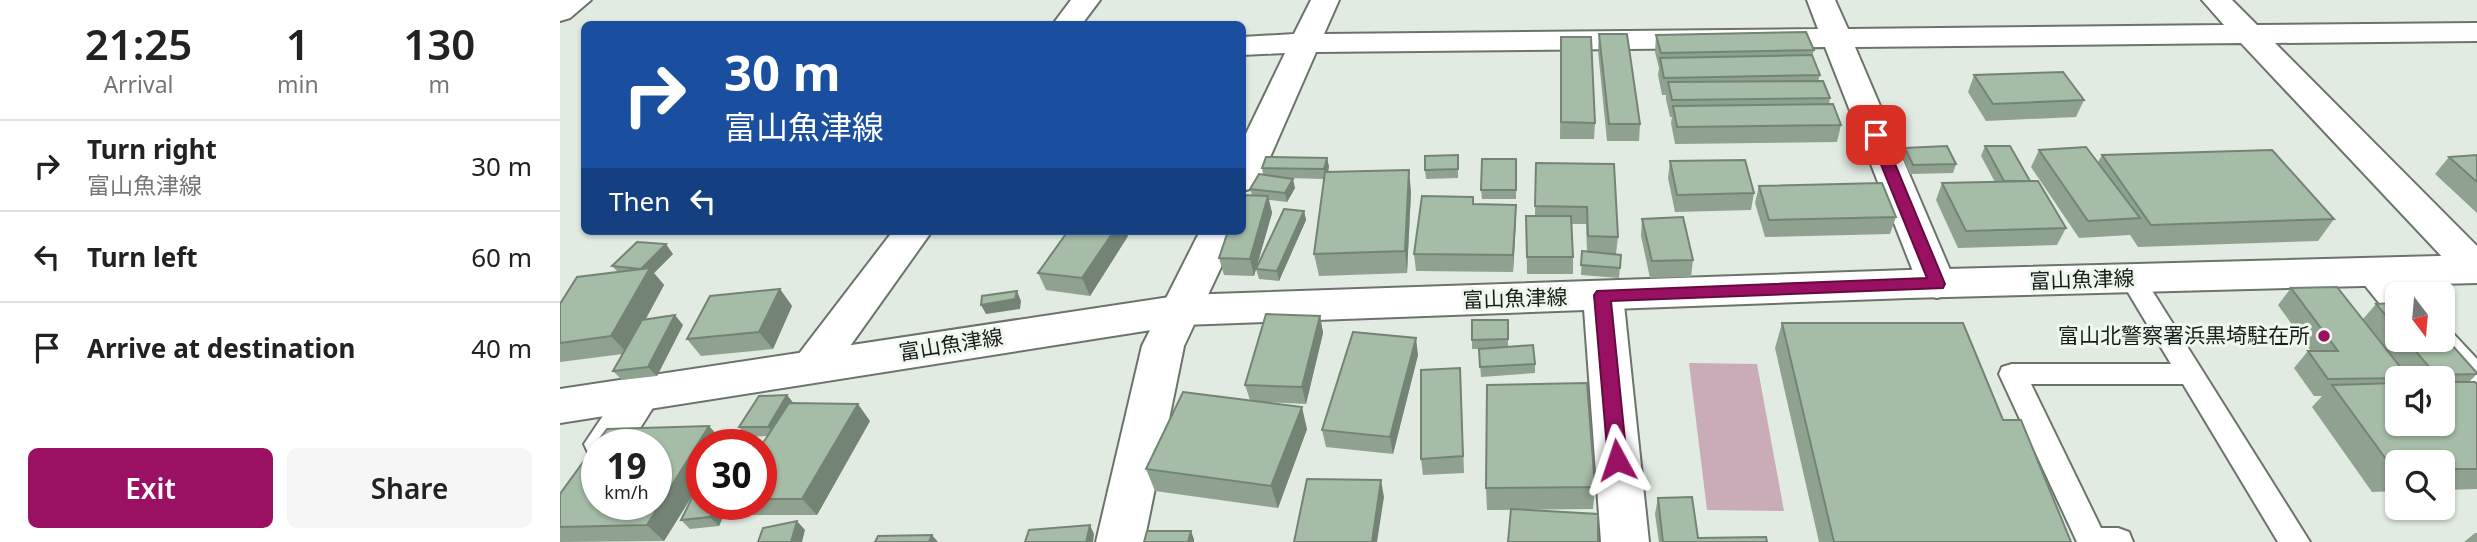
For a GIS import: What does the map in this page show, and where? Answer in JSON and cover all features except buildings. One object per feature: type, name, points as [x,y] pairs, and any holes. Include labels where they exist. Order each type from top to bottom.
[{"type":"street","points":[[560,12],[577,0]]},
{"type":"street","points":[[1069,21],[1086,0]]},
{"type":"street","points":[[1246,171],[1325,0]]},
{"type":"street","points":[[1821,0],[1937,284]]},
{"type":"street","points":[[2216,0],[2477,269]]},
{"type":"street","points":[[1246,46],[1835,36],[2477,32]]},
{"type":"street","points":[[813,366],[910,235]]},
{"type":"street","points":[[1120,542],[1140,437],[1163,346],[1183,310],[1217,235]]},
{"type":"street","name":"富山魚津線","points":[[2407,282],[2477,269]]},
{"type":"street","name":"富山魚津線","points":[[560,407],[642,392],[1183,310],[2132,279],[2385,286]]},
{"type":"street","points":[[1602,295],[1625,542]]},
{"type":"street","points":[[2445,352],[2477,386]]},
{"type":"street","points":[[617,429],[642,392]]},
{"type":"lane","points":[[2132,279],[2295,542]]},
{"type":"lane","points":[[2118,542],[2092,542],[2012,374],[2191,374]]},
{"type":"shaded area","points":[[1689,363],[1757,364],[1784,511],[1707,510]]},
{"type":"place","name":"富山北警察署浜黒埼駐在所","points":[[2324,336]]},
{"type":"route","points":[[1617,460],[1602,295],[1937,284],[1876,135]]}]
